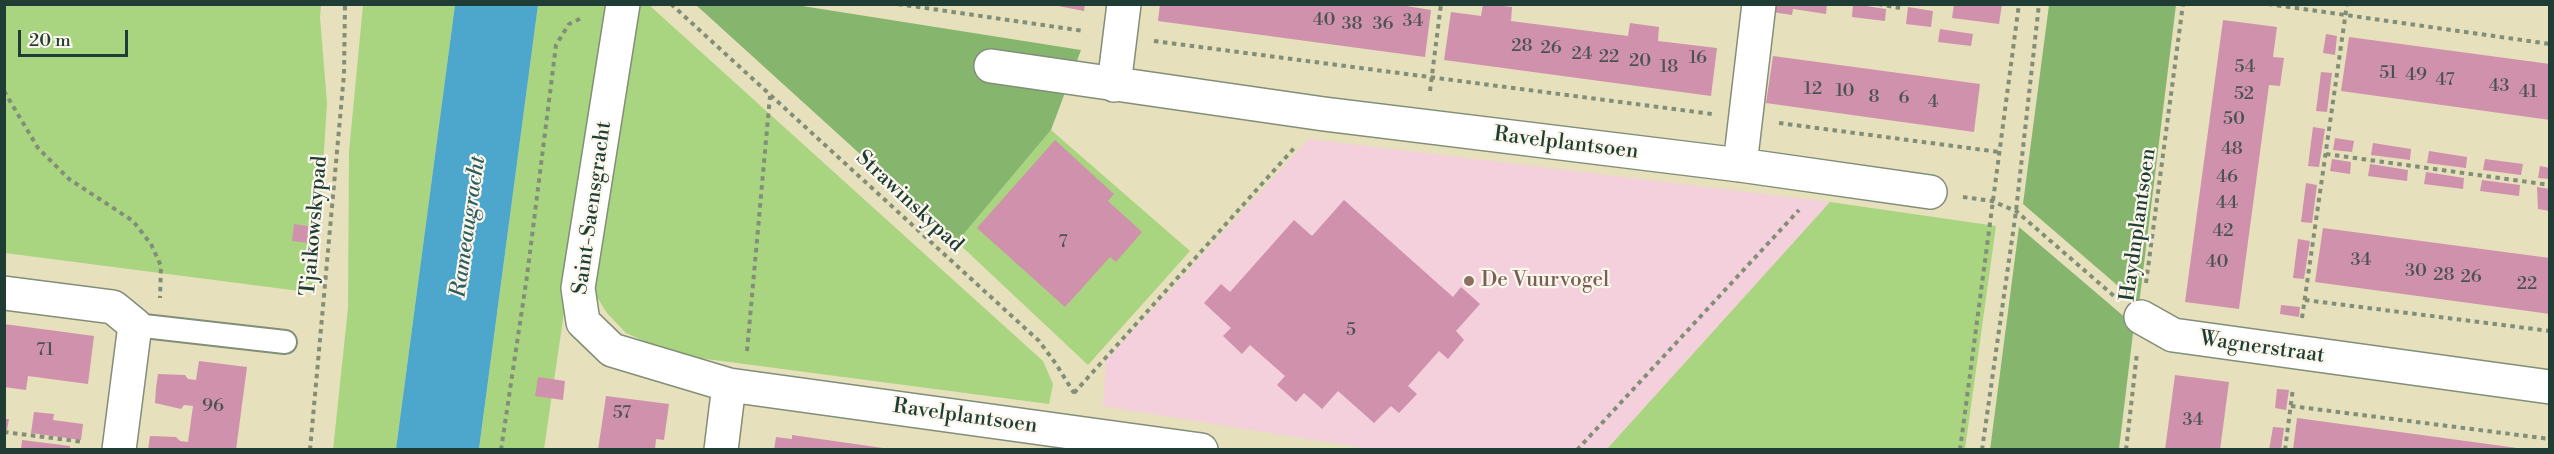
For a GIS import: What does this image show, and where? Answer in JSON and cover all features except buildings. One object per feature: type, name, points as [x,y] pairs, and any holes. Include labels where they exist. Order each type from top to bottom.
[{"type":"street","name":"Saint-Saensgracht","points":[[623,4],[578,288],[583,322],[612,350],[736,386]]},
{"type":"street","points":[[1740,165],[1759,4]]},
{"type":"street","points":[[1114,85],[1122,20]]},
{"type":"street","name":"Ravelplantsoen","points":[[991,66],[1425,128],[1740,165],[1930,192]]},
{"type":"street","points":[[4,293],[113,307],[146,326],[119,448]]},
{"type":"street","name":"Wagnerstraat","points":[[2141,316],[2173,335],[2297,354],[2550,387]]},
{"type":"street","name":"Ravelplantsoen","points":[[736,386],[1201,450]]},
{"type":"street","points":[[721,450],[736,386]]},
{"type":"lane","points":[[146,326],[285,342]]},
{"type":"path","name":"Tjaikowskypad","points":[[310,450],[344,74],[345,4]]},
{"type":"path","name":"Strawinskypad","points":[[671,4],[1039,342],[1074,393]]},
{"type":"path","points":[[898,4],[1122,20],[1432,76],[1999,152]]},
{"type":"path","points":[[1425,128],[1441,4]]},
{"type":"path","points":[[1878,4],[1900,8]]},
{"type":"path","points":[[1960,450],[2019,4]]},
{"type":"path","points":[[1982,450],[2016,211],[2039,4]]},
{"type":"path","name":"Haydnplantsoen","points":[[2126,450],[2141,316],[2183,4]]},
{"type":"path","points":[[2268,4],[2550,44]]},
{"type":"path","points":[[2285,450],[2347,4]]},
{"type":"path","points":[[501,450],[527,276],[556,45],[569,24],[588,14]]},
{"type":"path","points":[[4,91],[38,148],[69,179],[133,220],[151,244],[161,266],[146,326]]},
{"type":"path","points":[[736,386],[770,95]]},
{"type":"path","points":[[1068,431],[1074,393],[1324,114]]},
{"type":"path","points":[[2326,154],[2550,185]]},
{"type":"path","points":[[1577,450],[1829,177]]},
{"type":"path","points":[[1930,192],[1992,201],[2016,211],[2141,316]]},
{"type":"path","points":[[2305,300],[2550,331]]},
{"type":"path","points":[[2291,406],[2550,440]]},
{"type":"path","points":[[4,432],[119,448]]},
{"type":"shaded area","name":"De Vuurvogel","points":[[1309,139],[1830,202],[1607,449],[1370,449],[1103,406],[1106,360]]},
{"type":"green space","points":[[5,5],[321,5],[327,103],[315,293],[5,253]]},
{"type":"green space","points":[[363,5],[455,5],[396,449],[333,450],[348,308],[349,152]]},
{"type":"green space","points":[[538,5],[609,5],[544,449],[479,450]]},
{"type":"green space","points":[[636,5],[649,5],[1043,361],[1053,384],[1049,404],[676,355],[626,333],[607,313],[593,291]]},
{"type":"green space","points":[[696,5],[796,5],[1081,50],[1051,130],[957,242]]},
{"type":"green space","points":[[2049,5],[2176,5],[2139,304],[2023,204]]},
{"type":"green space","points":[[1051,130],[1190,251],[1088,365],[957,242]]},
{"type":"green space","points":[[1830,202],[1996,226],[1965,449],[1607,449]]},
{"type":"green space","points":[[2019,227],[2134,325],[2119,449],[1990,450]]},
{"type":"water","name":"Rameaugracht","points":[[455,5],[538,5],[479,449],[396,449]]},
{"type":"place","name":"De Vuurvogel","points":[[1469,281]]}]
